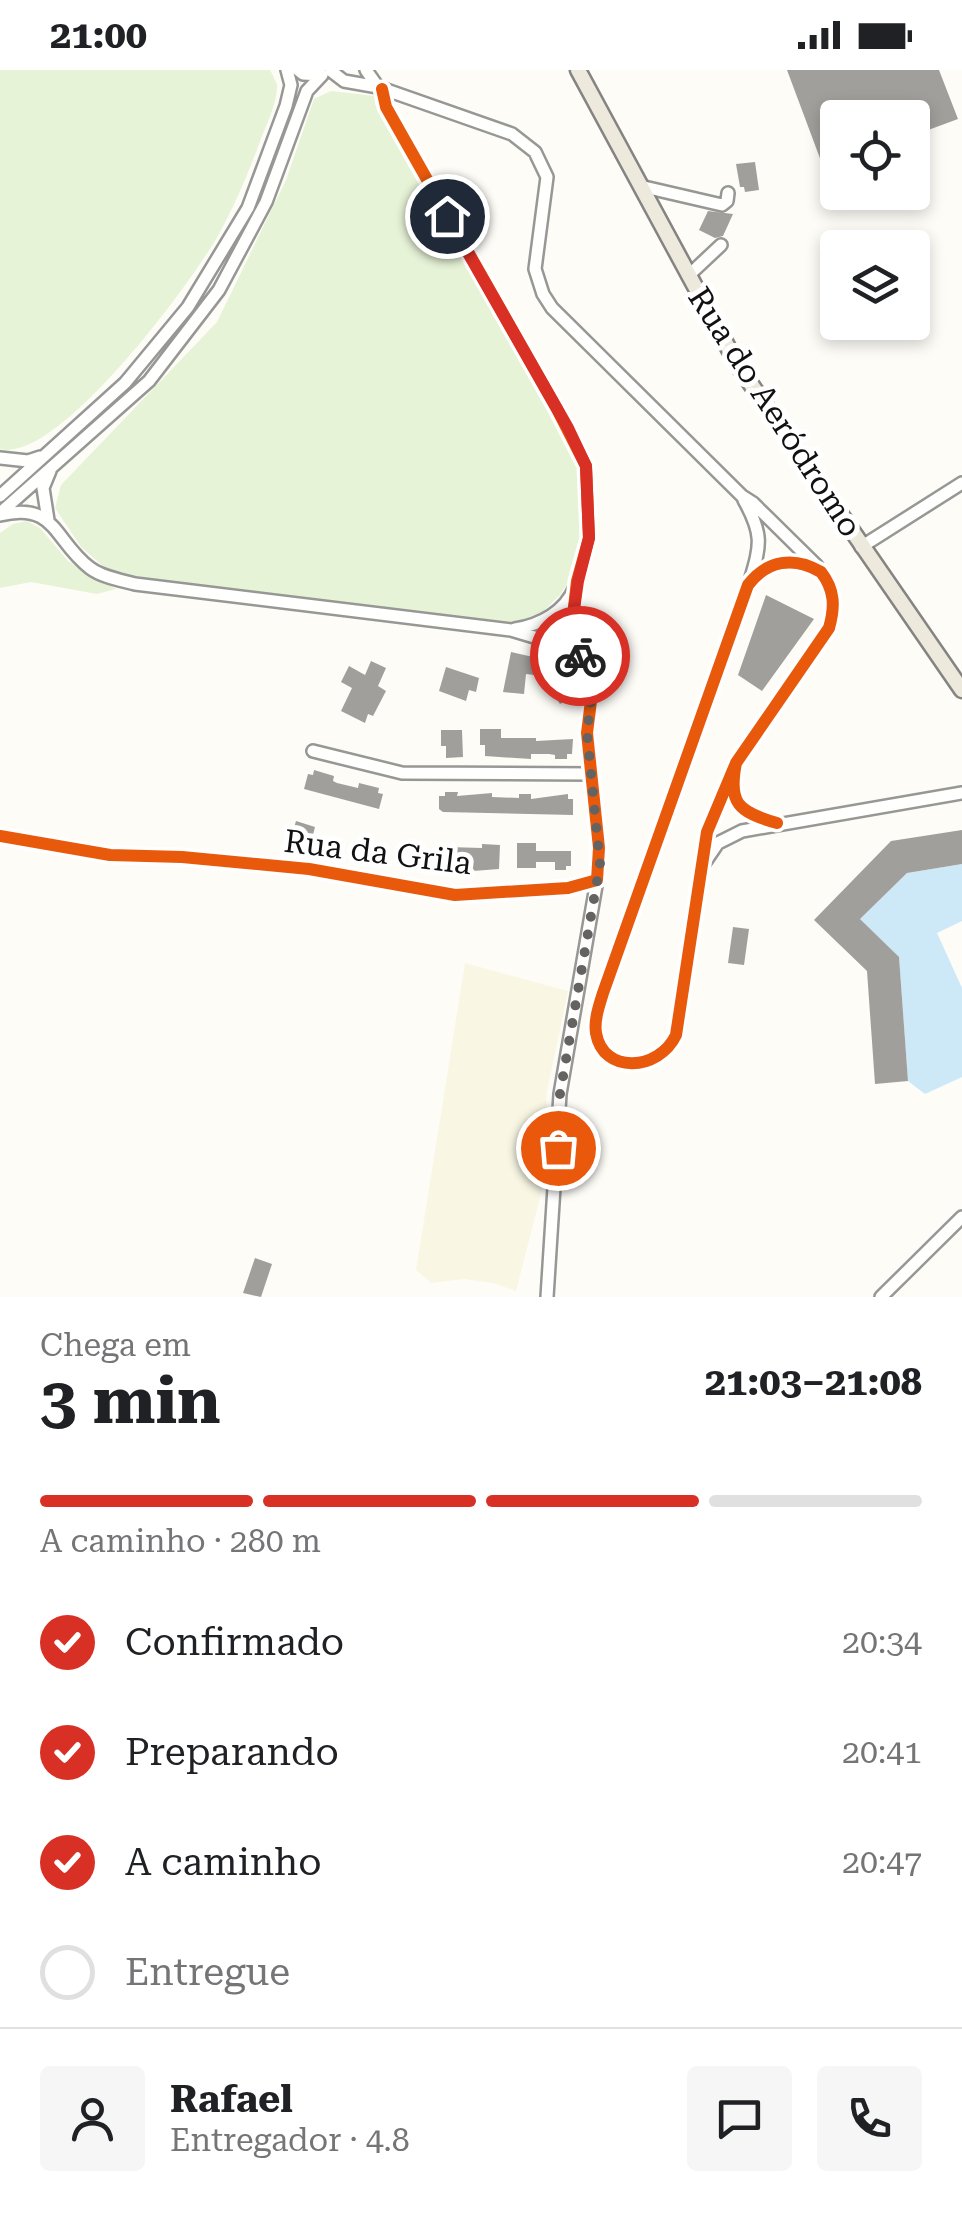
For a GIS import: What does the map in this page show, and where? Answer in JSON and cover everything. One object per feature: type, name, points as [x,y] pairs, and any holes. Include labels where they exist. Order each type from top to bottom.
[{"type":"main road","name":"Rua do Aeródromo","points":[[578,70],[759,400],[962,690]]},
{"type":"street","points":[[0,496],[124,383],[188,307],[248,208],[286,106],[291,84],[287,70]]},
{"type":"street","points":[[298,70],[302,74],[330,72],[344,81],[380,88],[512,134],[535,152],[547,178],[535,269],[552,308],[821,572],[832,594],[834,611],[829,628],[736,763],[708,832],[676,1035],[670,1048],[657,1059],[642,1064],[626,1063],[600,1044],[596,1031],[602,993],[760,548],[760,532],[742,496]]},
{"type":"street","points":[[366,70],[380,88],[386,107],[582,456],[590,510],[589,538],[573,616],[576,641],[592,693],[587,733],[599,848],[597,880],[560,1094],[548,1297]]},
{"type":"street","points":[[0,514],[149,382],[218,290],[266,202],[307,91],[330,72]]},
{"type":"street","points":[[640,186],[722,205],[728,202],[728,192]]},
{"type":"street","points":[[688,276],[721,246]]},
{"type":"street","points":[[0,458],[28,461],[45,455]]},
{"type":"street","points":[[48,520],[44,488],[50,469]]},
{"type":"street","points":[[861,547],[962,484]]},
{"type":"street","points":[[0,514],[27,511],[48,520],[90,568],[112,578],[511,630],[550,642],[584,670]]},
{"type":"street","points":[[750,581],[779,562],[801,564],[821,572]]},
{"type":"street","points":[[550,642],[552,623],[578,581]]},
{"type":"street","points":[[511,630],[531,626],[559,610]]},
{"type":"street","points":[[550,642],[567,628],[573,616]]},
{"type":"street","points":[[313,750],[402,773],[592,774]]},
{"type":"street","points":[[736,763],[732,785],[739,805],[753,816],[776,823]]},
{"type":"street","points":[[702,865],[727,837],[776,823],[962,794]]},
{"type":"street","name":"Rua da Grila","points":[[0,836],[110,855],[182,857],[309,869],[455,895],[568,888],[597,880]]},
{"type":"street","points":[[881,1297],[962,1217]]},
{"type":"shaded area","points":[[465,963],[568,991],[547,1092],[542,1190],[516,1291],[464,1279],[431,1283],[416,1270]]},
{"type":"green space","points":[[0,70],[270,70],[277,84],[272,110],[237,198],[219,234],[182,290],[88,400],[55,428],[25,446],[0,449]]},
{"type":"green space","points":[[331,91],[375,96],[375,105],[391,113],[405,153],[575,456],[585,519],[577,568],[560,595],[521,626],[205,590],[111,573],[81,547],[55,508],[61,485],[217,322],[286,180],[314,99]]},
{"type":"green space","points":[[27,521],[40,528],[68,561],[116,589],[97,594],[31,582],[0,588],[0,533]]},
{"type":"water","points":[[962,864],[962,921],[937,933],[962,988],[962,1077],[925,1094],[908,1081],[899,958],[860,919],[907,873]]},
{"type":"building","points":[[787,70],[939,70],[958,119],[930,129],[930,100],[820,100],[820,158]]},
{"type":"building","points":[[755,162],[759,190],[745,192],[740,187],[736,164]]},
{"type":"building","points":[[708,211],[733,214],[723,236],[715,238],[699,230]]},
{"type":"building","points":[[766,595],[814,619],[762,691],[738,675]]},
{"type":"building","points":[[511,652],[555,662],[576,694],[560,704],[543,676],[526,674],[524,694],[503,692]]},
{"type":"building","points":[[371,661],[386,668],[378,686],[386,691],[365,723],[341,711],[352,688],[341,682],[349,666],[365,675]]},
{"type":"building","points":[[446,667],[479,678],[476,692],[469,690],[466,701],[439,691]]},
{"type":"building","points":[[480,729],[501,729],[501,738],[573,739],[572,754],[567,754],[567,759],[555,759],[555,755],[549,754],[531,754],[531,759],[485,756]]},
{"type":"building","points":[[441,730],[462,730],[463,757],[446,758]]},
{"type":"building","points":[[314,770],[334,776],[337,783],[379,788],[378,793],[383,794],[379,809],[304,789],[308,774],[313,775]]},
{"type":"building","points":[[445,792],[458,792],[457,796],[492,793],[492,797],[519,798],[519,794],[531,794],[531,799],[568,794],[568,799],[573,799],[573,815],[443,812],[439,809],[439,796],[445,796]]},
{"type":"building","points":[[296,821],[315,827],[308,854],[288,848]]},
{"type":"building","points":[[962,830],[962,864],[907,873],[860,919],[899,957],[908,1081],[875,1084],[867,971],[814,920],[891,841]]},
{"type":"building","points":[[517,843],[536,843],[536,851],[571,851],[571,866],[555,870],[555,862],[536,862],[536,868],[517,868]]},
{"type":"building","points":[[482,844],[500,845],[499,869],[447,873],[448,847],[482,848]]},
{"type":"building","points":[[733,927],[749,929],[744,965],[728,963]]},
{"type":"building","points":[[255,1258],[272,1264],[261,1297],[243,1293]]},
{"type":"cycle path","points":[[0,836],[110,855],[182,857],[309,869],[455,895],[568,888],[597,880],[599,848],[587,733],[592,693],[576,641],[573,616],[577,581],[589,538],[586,466],[386,107],[382,89]]},
{"type":"cycle path","points":[[736,763],[707,832],[676,1035],[668,1047],[645,1061],[620,1062],[609,1056],[596,1033],[600,1003],[748,585],[764,570],[791,562],[811,567],[826,579],[832,599],[829,628],[736,763],[734,777],[739,804],[753,815],[777,823]]},
{"type":"way so far","points":[[558,1148],[560,1094],[600,864],[587,733],[592,693],[580,656]]},
{"type":"route","points":[[447,216],[586,466],[589,538],[573,616],[580,656]]}]
